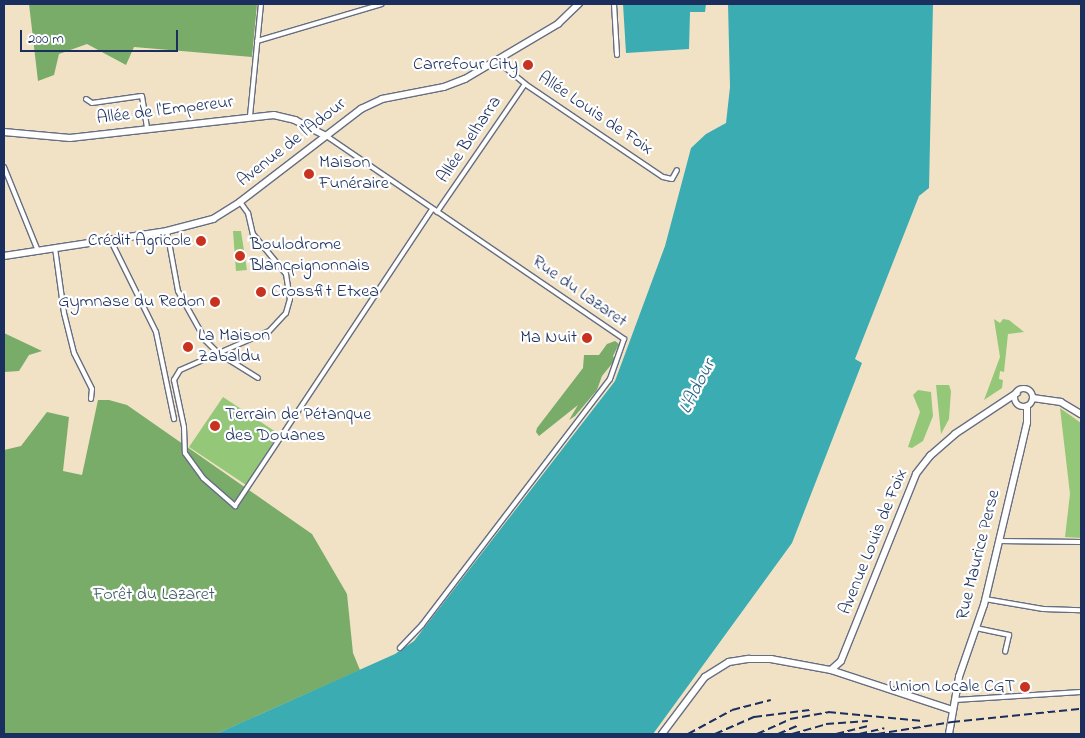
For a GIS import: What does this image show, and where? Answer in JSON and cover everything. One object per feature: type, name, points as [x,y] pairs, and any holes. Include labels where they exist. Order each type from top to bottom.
[{"type":"main road","name":"Avenue de l'Adour","points":[[4,256],[167,231],[205,222],[240,202],[325,135],[376,101],[453,84],[497,61],[558,24],[579,4]]},
{"type":"main road","name":"Allée de l'Empereur","points":[[4,132],[70,138],[147,127],[250,116],[284,117],[325,135]]},
{"type":"main road","points":[[1033,398],[1027,407],[1021,406],[1016,397],[1026,389],[1033,398],[1061,402],[1081,414]]},
{"type":"main road","name":"Avenue Louis de Foix","points":[[831,670],[841,662],[916,474],[938,447],[1007,400],[1016,397]]},
{"type":"main road","name":"Rue Maurice Perse","points":[[949,734],[955,700],[985,599],[999,542],[1027,423],[1027,407]]},
{"type":"main road","points":[[662,734],[705,677],[729,662],[771,659],[831,670],[953,710]]},
{"type":"street","points":[[250,116],[261,4]]},
{"type":"street","points":[[257,41],[382,4]]},
{"type":"street","points":[[614,4],[617,55]]},
{"type":"street","name":"Allée Louis de Foix","points":[[497,61],[525,84],[663,177],[672,179],[676,170]]},
{"type":"street","name":"Allée Belharra","points":[[437,212],[525,84]]},
{"type":"street","points":[[86,99],[92,103],[142,96],[147,127]]},
{"type":"street","name":"Rue du Lazaret","points":[[325,135],[624,339],[610,379],[422,625],[400,648]]},
{"type":"street","points":[[4,167],[38,251]]},
{"type":"street","points":[[240,202],[248,213],[253,234],[286,274],[290,299],[279,323],[269,331],[180,370],[174,380],[184,427],[185,453],[203,478],[235,506],[432,209]]},
{"type":"street","points":[[167,231],[178,291],[206,341],[218,353],[258,378]]},
{"type":"street","points":[[110,239],[156,332],[174,419]]},
{"type":"street","points":[[55,248],[64,313],[74,353],[92,389],[91,399]]},
{"type":"street","points":[[999,542],[1081,542]]},
{"type":"street","points":[[985,599],[1043,609],[1081,610]]},
{"type":"street","points":[[976,628],[1009,635],[1005,652]]},
{"type":"street","points":[[955,700],[1081,692]]},
{"type":"green space","points":[[29,4],[257,4],[252,57],[134,47],[126,65],[87,44],[59,54],[54,75],[38,81]]},
{"type":"green space","name":"Boulodrome Blancpignonnais","points":[[233,231],[241,231],[247,270],[236,271]]},
{"type":"green space","points":[[994,319],[1000,323],[1003,319],[1009,320],[1024,332],[1008,334],[1004,372],[1000,371],[999,379],[1003,380],[1002,388],[984,400],[1000,357]]},
{"type":"green space","points":[[4,333],[42,351],[29,355],[19,371],[4,372]]},
{"type":"green space","points":[[615,341],[619,344],[613,356],[615,360],[602,376],[597,390],[575,416],[569,420],[578,405],[539,436],[536,432],[537,428],[583,368],[584,355],[599,355],[607,344]]},
{"type":"green space","points":[[936,385],[949,385],[951,391],[949,419],[941,434]]},
{"type":"green space","points":[[918,390],[931,392],[933,416],[923,441],[912,448],[908,447],[920,412],[913,395]]},
{"type":"green space","points":[[223,397],[279,434],[246,485],[189,447]]},
{"type":"green space","name":"Forêt du Lazaret","points":[[98,400],[109,400],[127,405],[312,534],[347,594],[353,653],[360,670],[216,734],[4,734],[4,450],[21,446],[47,412],[69,417],[63,471],[82,475]]},
{"type":"green space","points":[[1060,408],[1081,423],[1081,538],[1065,537],[1070,494]]},
{"type":"water","points":[[623,4],[706,4],[705,12],[690,12],[689,49],[626,53]]},
{"type":"water","name":"L'Adour","points":[[728,4],[933,4],[929,188],[919,196],[855,359],[862,363],[792,543],[653,734],[216,734],[395,654],[414,641],[615,381],[665,246],[691,148],[706,134],[726,123],[730,87]]},
{"type":"railway","points":[[688,734],[732,710],[771,700]]},
{"type":"railway","points":[[877,734],[952,722],[1081,709]]},
{"type":"railway","points":[[715,734],[754,717],[810,710]]},
{"type":"railway","points":[[757,734],[790,719],[828,712],[923,721]]},
{"type":"railway","points":[[792,734],[826,724],[868,721]]},
{"type":"railway","points":[[778,734],[797,726]]},
{"type":"railway","points":[[836,734],[867,726]]},
{"type":"railway","points":[[859,734],[884,728]]},
{"type":"place","name":"Carrefour City","points":[[528,65]]},
{"type":"place","name":"Maison Funéraire","points":[[309,174]]},
{"type":"place","name":"Crédit Agricole","points":[[201,241]]},
{"type":"place","name":"Boulodrome Blancpignonnais","points":[[240,256]]},
{"type":"place","name":"Crossfit Etxea","points":[[261,292]]},
{"type":"place","name":"Gymnase du Redon","points":[[215,302]]},
{"type":"place","name":"Ma Nuit","points":[[587,338]]},
{"type":"place","name":"La Maison Zabaldu","points":[[188,347]]},
{"type":"place","name":"Terrain de Pétanque des Douanes","points":[[215,426]]},
{"type":"place","name":"Union Locale CGT","points":[[1025,687]]}]
